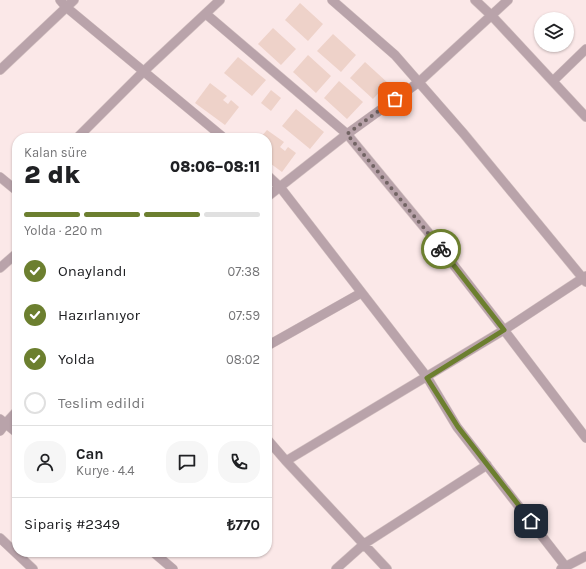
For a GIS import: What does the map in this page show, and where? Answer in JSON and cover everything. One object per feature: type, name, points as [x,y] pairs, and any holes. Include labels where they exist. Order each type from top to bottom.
[{"type":"street","points":[[0,70],[63,4],[74,0]]},
{"type":"street","points":[[82,133],[143,72],[220,0]]},
{"type":"street","points":[[286,461],[427,378],[585,279],[464,134],[395,55],[332,0]]},
{"type":"street","points":[[475,0],[492,16],[586,117]]},
{"type":"street","points":[[272,194],[347,134],[419,82],[508,0]]},
{"type":"street","points":[[63,4],[218,133]]},
{"type":"street","points":[[206,14],[347,134],[428,232],[586,438]]},
{"type":"street","points":[[553,81],[586,49]]},
{"type":"street","points":[[0,176],[12,187]]},
{"type":"street","points":[[272,179],[342,267],[427,378],[458,427],[564,568],[586,556]]},
{"type":"street","points":[[0,268],[12,257]]},
{"type":"street","points":[[272,343],[361,293]]},
{"type":"street","points":[[0,431],[3,421],[12,415]]},
{"type":"street","points":[[3,421],[12,429]]},
{"type":"street","points":[[272,445],[386,569]]},
{"type":"street","points":[[336,569],[364,544],[487,465]]},
{"type":"street","points":[[0,538],[12,549]]},
{"type":"street","points":[[20,557],[33,569]]},
{"type":"street","points":[[159,557],[172,569]]},
{"type":"building","points":[[300,3],[323,24],[308,41],[285,20]]},
{"type":"building","points":[[273,28],[296,49],[281,65],[258,44]]},
{"type":"building","points":[[333,34],[356,55],[341,72],[317,51]]},
{"type":"building","points":[[308,55],[331,76],[316,93],[293,72]]},
{"type":"building","points":[[238,57],[266,80],[252,96],[224,73]]},
{"type":"building","points":[[365,62],[388,83],[373,99],[350,78]]},
{"type":"building","points":[[339,81],[363,102],[347,119],[324,98]]},
{"type":"building","points":[[210,83],[227,96],[223,100],[228,104],[231,100],[239,107],[225,125],[195,103]]},
{"type":"building","points":[[271,90],[281,98],[271,111],[261,103]]},
{"type":"building","points":[[296,109],[324,132],[310,149],[282,126]]},
{"type":"building","points":[[267,130],[271,133],[264,133]]},
{"type":"building","points":[[272,134],[284,142],[280,147],[285,151],[288,147],[296,153],[282,172],[272,165]]},
{"type":"way so far","points":[[395,99],[347,134],[441,249]]},
{"type":"route","points":[[441,249],[504,330],[427,378],[458,427],[531,521]]}]
